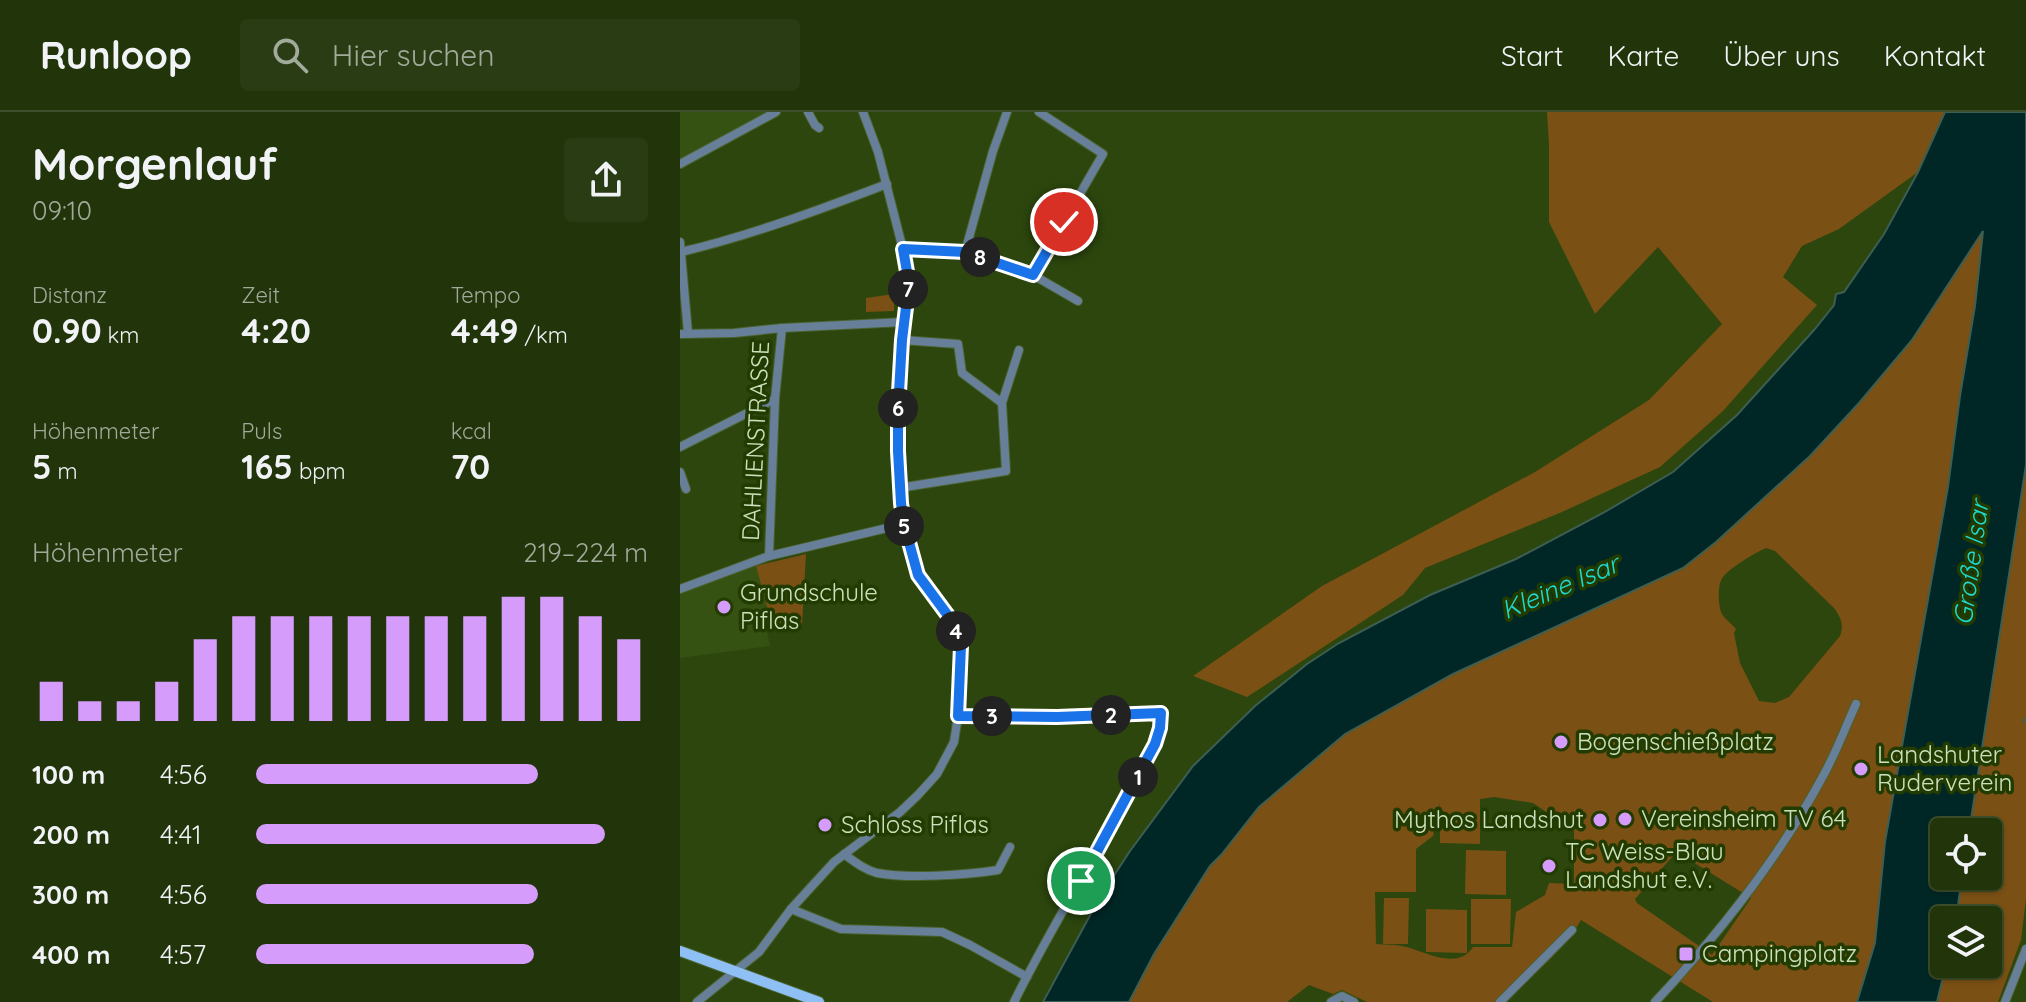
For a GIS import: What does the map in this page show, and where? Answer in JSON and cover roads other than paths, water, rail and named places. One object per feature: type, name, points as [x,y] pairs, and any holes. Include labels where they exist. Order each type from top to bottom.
[{"type":"main road","points":[[680,951],[819,1002]]},
{"type":"street","points":[[680,164],[776,112]]},
{"type":"street","points":[[808,112],[819,128]]},
{"type":"street","points":[[697,1002],[759,952],[813,883],[918,795],[937,774],[954,742],[961,646],[952,621],[918,575],[904,524],[899,488],[898,410],[909,283],[887,184],[863,112]]},
{"type":"street","points":[[965,252],[1007,112]]},
{"type":"street","points":[[1033,275],[1103,154],[1039,112]]},
{"type":"street","points":[[887,184],[729,241],[681,247],[684,334],[904,322]]},
{"type":"street","points":[[903,249],[965,252],[1033,275],[1078,301]]},
{"type":"street","name":"DAHLIENSTRASSE","points":[[769,556],[775,399],[782,328]]},
{"type":"street","points":[[902,340],[958,344],[962,373],[1002,403]]},
{"type":"street","points":[[899,488],[1006,471],[1002,403],[1019,350]]},
{"type":"street","points":[[680,447],[775,399]]},
{"type":"street","points":[[680,472],[686,489]]},
{"type":"street","points":[[680,589],[769,556],[904,524]]},
{"type":"street","points":[[1655,1002],[1743,898],[1791,829],[1826,773],[1856,704]]},
{"type":"street","points":[[958,716],[1057,717],[1161,713],[1155,744],[1122,809],[1014,1002]]},
{"type":"street","points":[[844,854],[877,873],[979,873],[998,870],[1010,847]]},
{"type":"street","points":[[791,909],[841,929],[942,932],[1027,977]]},
{"type":"street","points":[[1500,1002],[1572,930]]},
{"type":"street","points":[[2005,1002],[2026,949]]},
{"type":"street","points":[[1331,1002],[1342,996],[1354,1002]]},
{"type":"water","points":[[1945,112],[2026,112],[2026,465],[1971,818],[1930,818],[1930,890],[1960,890],[1958,906],[1930,906],[1930,978],[1943,978],[1937,1002],[1857,1002],[1875,943],[1885,842],[1948,487],[1983,231],[1912,340],[1859,403],[1810,456],[1716,542],[1683,568],[1453,674],[1345,734],[1259,807],[1210,866],[1154,954],[1129,1002],[1043,1002],[1100,897],[1130,851],[1193,766],[1255,706],[1339,643],[1430,595],[1516,559],[1673,472],[1737,415],[1814,330],[1834,305],[1836,294],[1844,292],[1884,234],[1918,172]]},
{"type":"waterway","points":[[2023,722],[2026,718]]},
{"type":"place","name":"Grundschule Piflas","points":[[724,607]]},
{"type":"place","name":"Bogenschießplatz","points":[[1561,742]]},
{"type":"place","name":"Landshuter Ruderverein","points":[[1861,769]]},
{"type":"place","name":"Vereinsheim TV 64","points":[[1625,819]]},
{"type":"place","name":"Mythos Landshut","points":[[1600,820]]},
{"type":"place","name":"Schloss Piflas","points":[[825,825]]},
{"type":"place","name":"TC Weiss-Blau Landshut e.V.","points":[[1549,866]]},
{"type":"place","name":"Campingplatz","points":[[1686,954]]},
{"type":"water label","name":"Große Isar","points":[[1971,563]]},
{"type":"water label","name":"Kleine Isar","points":[[1560,587]]}]
